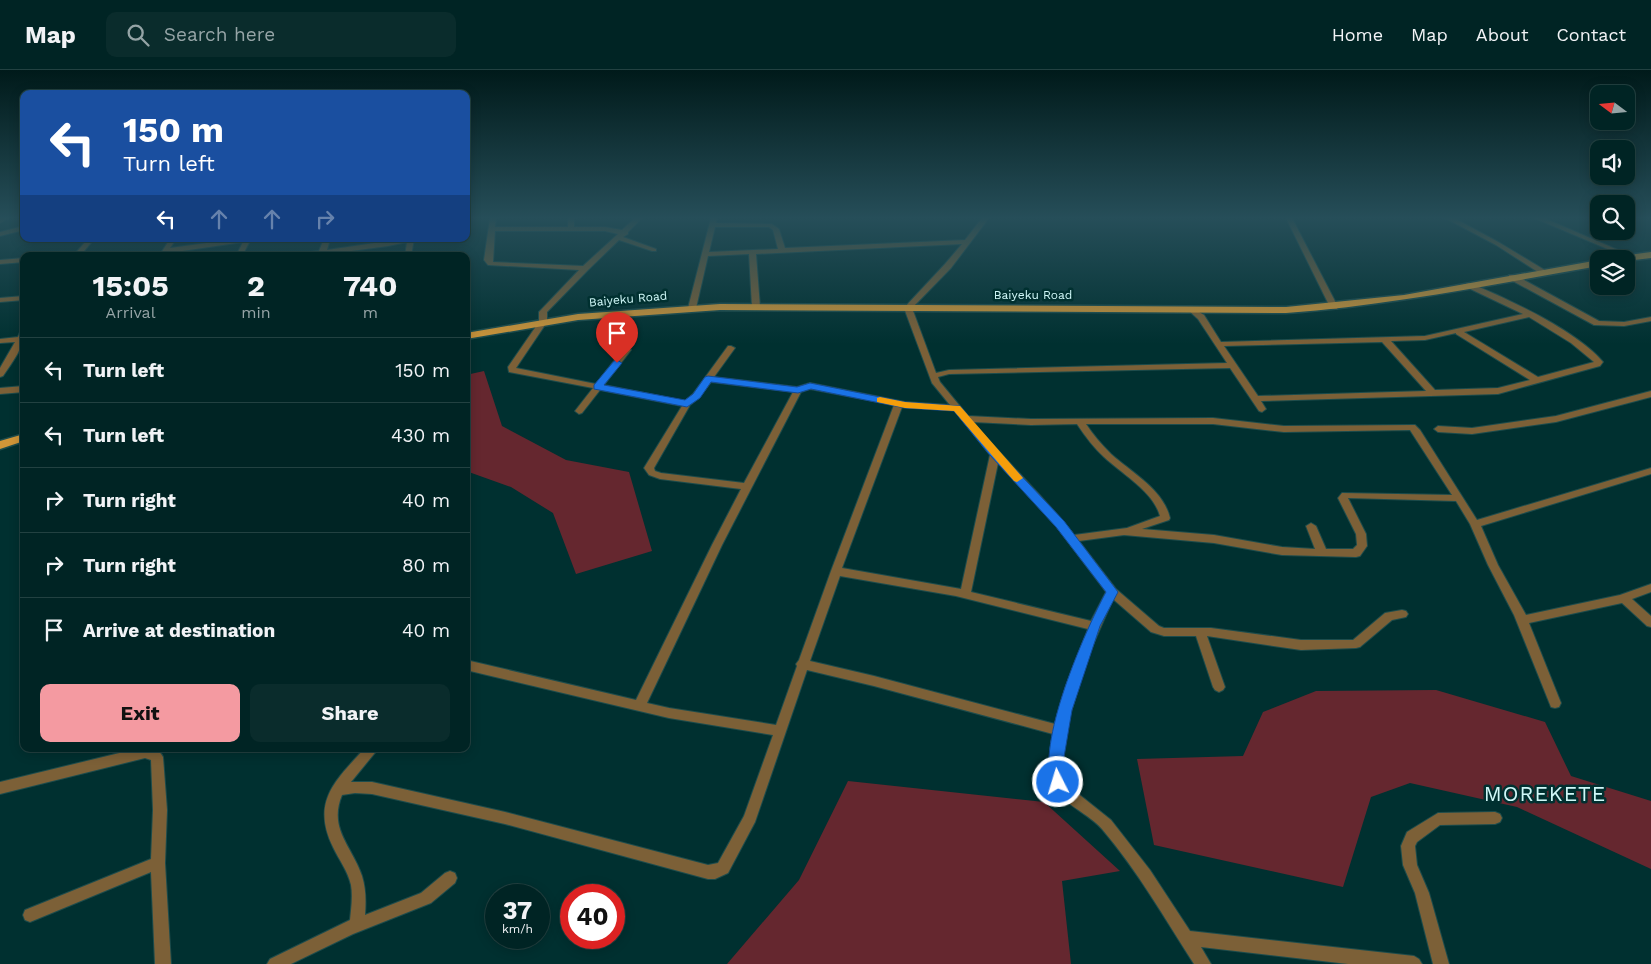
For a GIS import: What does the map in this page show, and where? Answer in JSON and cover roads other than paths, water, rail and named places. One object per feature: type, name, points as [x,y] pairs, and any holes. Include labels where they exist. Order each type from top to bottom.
[{"type":"main road","name":"Baiyeku Road","points":[[470,335],[578,317],[692,308],[908,308],[1198,312],[1334,307],[1375,303],[1590,264]]},
{"type":"main road","points":[[0,445],[20,438]]},
{"type":"street","points":[[0,262],[20,260]]},
{"type":"street","points":[[488,260],[493,266],[585,268]]},
{"type":"street","points":[[595,260],[543,312],[543,322],[512,367],[512,370],[687,404]]},
{"type":"street","points":[[692,308],[704,260]]},
{"type":"street","points":[[753,260],[756,307]]},
{"type":"street","points":[[950,260],[908,308],[936,383],[995,454],[1071,539],[1112,592],[1155,629],[1164,632],[1200,632],[1276,640],[1301,645],[1341,645],[1356,644],[1389,616],[1402,614]]},
{"type":"street","points":[[1310,260],[1334,307]]},
{"type":"street","points":[[1524,260],[1544,272]]},
{"type":"street","points":[[1512,277],[1597,323],[1624,324],[1651,319]]},
{"type":"street","points":[[1478,283],[1484,292]]},
{"type":"street","points":[[1255,399],[1498,391],[1599,362],[1579,346],[1528,315],[1484,292],[1466,285]]},
{"type":"street","points":[[0,300],[20,298]]},
{"type":"street","points":[[1198,312],[1262,410]]},
{"type":"street","points":[[1218,344],[1431,338],[1528,315]]},
{"type":"street","points":[[1459,332],[1538,381]]},
{"type":"street","points":[[0,341],[20,336]]},
{"type":"street","points":[[0,374],[20,339]]},
{"type":"street","points":[[1385,340],[1432,392]]},
{"type":"street","points":[[730,348],[696,396],[687,404],[648,468],[652,473],[660,476],[748,487]]},
{"type":"street","points":[[579,411],[627,350]]},
{"type":"street","points":[[931,371],[1232,365]]},
{"type":"street","points":[[708,379],[798,390],[810,386],[899,404],[957,408]]},
{"type":"street","points":[[0,391],[20,389]]},
{"type":"street","points":[[639,706],[717,545],[798,390]]},
{"type":"street","points":[[1438,429],[1472,432],[1556,419],[1651,394]]},
{"type":"street","points":[[338,790],[355,787],[372,788],[505,818],[666,862],[715,872],[723,868],[750,818],[781,731],[802,664],[899,404]]},
{"type":"street","points":[[965,419],[1080,422],[1213,422],[1284,429],[1412,427],[1416,430],[1475,524],[1522,620],[1555,703]]},
{"type":"street","points":[[1071,539],[1124,531],[1164,518],[1163,507],[1101,449],[1080,422]]},
{"type":"street","points":[[965,594],[995,454]]},
{"type":"street","points":[[1475,524],[1651,471]]},
{"type":"street","points":[[1124,531],[1214,539],[1282,551],[1356,553],[1362,546],[1361,534],[1343,498],[1345,495],[1460,498]]},
{"type":"street","points":[[1311,526],[1322,552]]},
{"type":"street","points":[[836,571],[965,594],[1094,626]]},
{"type":"street","points":[[1522,620],[1624,598],[1651,588]]},
{"type":"street","points":[[1112,592],[1094,626],[1065,710],[1055,763],[1058,782],[1105,823],[1153,887],[1203,964]]},
{"type":"street","points":[[1624,598],[1651,622]]},
{"type":"street","points":[[1200,632],[1219,687]]},
{"type":"street","points":[[802,664],[874,681],[1061,731]]},
{"type":"street","points":[[470,665],[703,720],[781,731]]},
{"type":"street","points":[[0,788],[144,752],[152,752],[157,757],[160,810],[158,863],[163,964]]},
{"type":"street","points":[[357,925],[358,886],[347,858],[329,823],[330,808],[338,790],[370,752]]},
{"type":"street","points":[[1441,964],[1422,892],[1410,864],[1408,846],[1412,837],[1438,819],[1495,818]]},
{"type":"street","points":[[30,915],[158,863]]},
{"type":"street","points":[[276,964],[357,925],[426,898],[450,878]]},
{"type":"street","points":[[1186,938],[1414,964]]},
{"type":"district","name":"MOREKETE","points":[[1545,794]]}]
